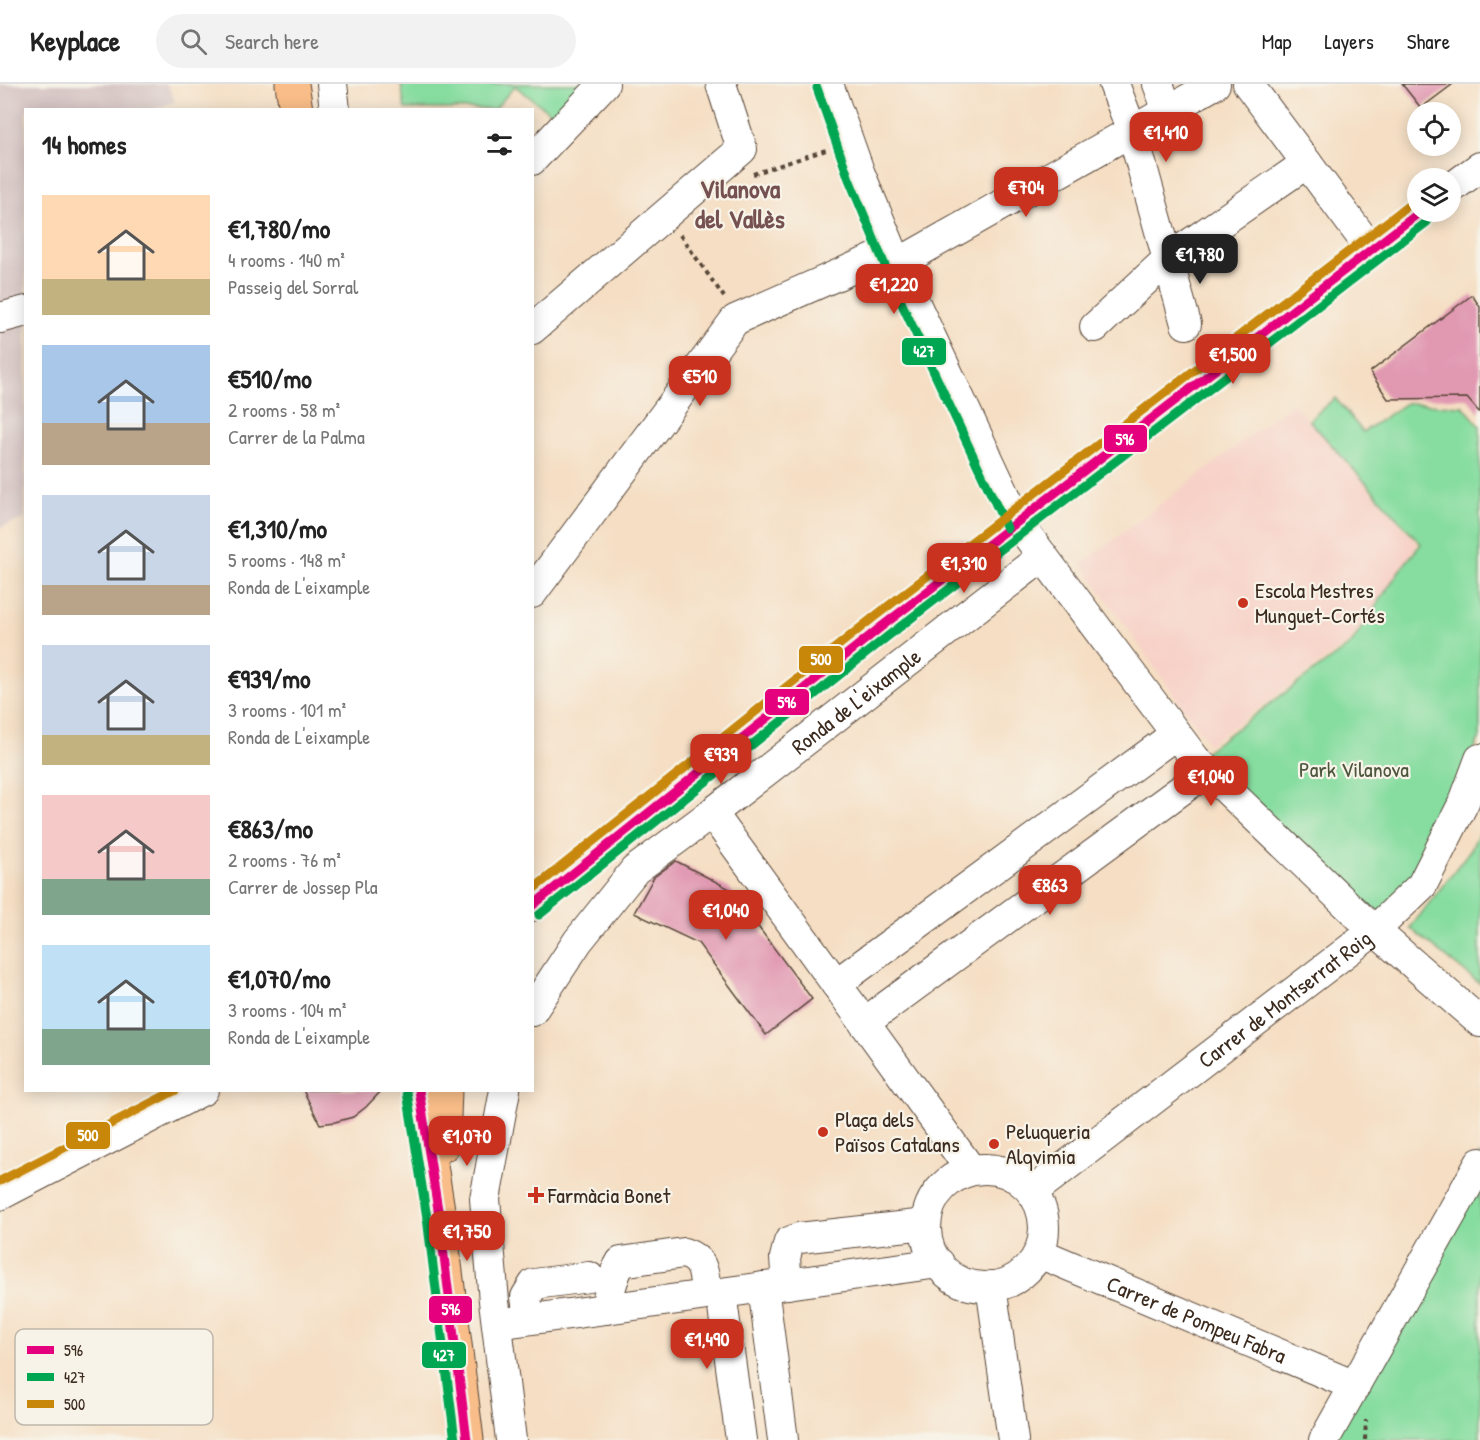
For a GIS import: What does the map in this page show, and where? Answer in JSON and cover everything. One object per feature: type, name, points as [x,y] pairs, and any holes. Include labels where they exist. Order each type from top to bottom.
[{"type":"main road","points":[[419,1092],[439,1216],[467,1440]]},
{"type":"main road","points":[[439,1216],[445,1092]]},
{"type":"street","points":[[332,84],[335,108]]},
{"type":"street","points":[[534,158],[604,84]]},
{"type":"street","points":[[534,327],[742,149],[721,84]]},
{"type":"street","points":[[828,84],[895,257],[1018,523],[1195,759],[1375,930],[1480,1022]]},
{"type":"street","points":[[1114,84],[1132,131],[1186,324]]},
{"type":"street","points":[[534,590],[735,320],[895,257],[1132,131],[1163,97],[1215,84]]},
{"type":"street","points":[[1248,84],[1370,248]]},
{"type":"street","points":[[1095,327],[1168,258],[1307,163]]},
{"type":"street","points":[[1461,181],[1480,167]]},
{"type":"street","points":[[534,904],[881,627],[1407,221]]},
{"type":"street","points":[[0,318],[24,312]]},
{"type":"street","name":"Ronda de L'eixample","points":[[534,1008],[578,941],[635,870],[1043,556]]},
{"type":"street","points":[[534,879],[786,690],[881,627]]},
{"type":"street","points":[[836,984],[1176,734]]},
{"type":"street","name":"Carrer de Montserrat Roig","points":[[1032,1192],[1375,930],[1422,885],[1464,802],[1480,759]]},
{"type":"street","points":[[864,1023],[1208,771]]},
{"type":"street","points":[[712,813],[971,1170]]},
{"type":"street","points":[[0,1195],[199,1092]]},
{"type":"street","points":[[505,1092],[485,1199],[496,1324],[511,1440]]},
{"type":"street","points":[[1324,1440],[1480,1163]]},
{"type":"street","points":[[971,1170],[998,1170],[1017,1178],[1032,1192],[1042,1210],[1044,1233],[1039,1253],[1030,1266],[1014,1279],[991,1286],[962,1282],[945,1271],[930,1251],[927,1216],[937,1193],[952,1179],[971,1170]]},
{"type":"street","points":[[783,1440],[775,1286],[789,1242],[799,1238],[926,1224]]},
{"type":"street","points":[[605,1309],[612,1290],[614,1272],[621,1262],[684,1253],[694,1256],[701,1263],[714,1294],[741,1440]]},
{"type":"street","name":"Carrer de Pompeu Fabra","points":[[1039,1253],[1355,1386]]},
{"type":"street","points":[[496,1324],[939,1263]]},
{"type":"street","points":[[529,1319],[526,1297],[534,1284],[590,1277]]},
{"type":"street","points":[[991,1286],[1012,1440]]},
{"type":"path","points":[[731,159],[751,175],[849,143]]},
{"type":"path","points":[[666,215],[739,318]]},
{"type":"shaded area","points":[[0,84],[167,84],[175,101],[158,108],[24,108],[24,519],[0,527]]},
{"type":"shaded area","name":"Escola Mestres Munguet-Cortés","points":[[1293,403],[1418,544],[1349,642],[1209,744],[1082,564]]},
{"type":"green space","points":[[401,84],[588,84],[557,118],[515,86],[496,108],[405,108]]},
{"type":"green space","name":"Park Vilanova","points":[[1335,398],[1363,432],[1406,403],[1463,406],[1480,426],[1480,737],[1421,875],[1381,914],[1352,909],[1195,759],[1351,644],[1399,571],[1421,544],[1309,420]]},
{"type":"green space","points":[[1480,830],[1480,984],[1410,928],[1471,849]]},
{"type":"green space","points":[[1480,1154],[1480,1440],[1323,1440]]},
{"type":"building","points":[[1402,84],[1453,84],[1429,102],[1416,102]]},
{"type":"building","points":[[1472,295],[1480,307],[1480,413],[1467,398],[1388,399],[1370,372]]},
{"type":"building","points":[[676,861],[730,889],[812,999],[766,1035],[698,943],[634,913],[654,877]]},
{"type":"building","points":[[304,1092],[380,1092],[353,1117],[320,1124]]},
{"type":"transit line","name":"427","points":[[817,88],[849,179],[894,287],[1007,528]]},
{"type":"transit line","name":"500","points":[[534,888],[874,617],[1407,207]]},
{"type":"transit line","name":"596","points":[[534,904],[881,627],[1407,222]]},
{"type":"transit line","name":"427","points":[[539,915],[888,636],[1427,222]]},
{"type":"transit line","name":"500","points":[[0,1181],[172,1092]]},
{"type":"transit line","name":"427","points":[[407,1092],[427,1218],[455,1440]]},
{"type":"transit line","name":"596","points":[[419,1092],[439,1216],[467,1440]]},
{"type":"place","name":"Escola Mestres Munguet-Cortés","points":[[1243,603]]},
{"type":"place","name":"Plaça dels Països Catalans","points":[[823,1132]]},
{"type":"place","name":"Peluqueria Alqvimia","points":[[994,1144]]},
{"type":"place","name":"Farmàcia Bonet","points":[[536,1195]]},
{"type":"district","name":"Vilanova del Vallès","points":[[740,204]]}]
